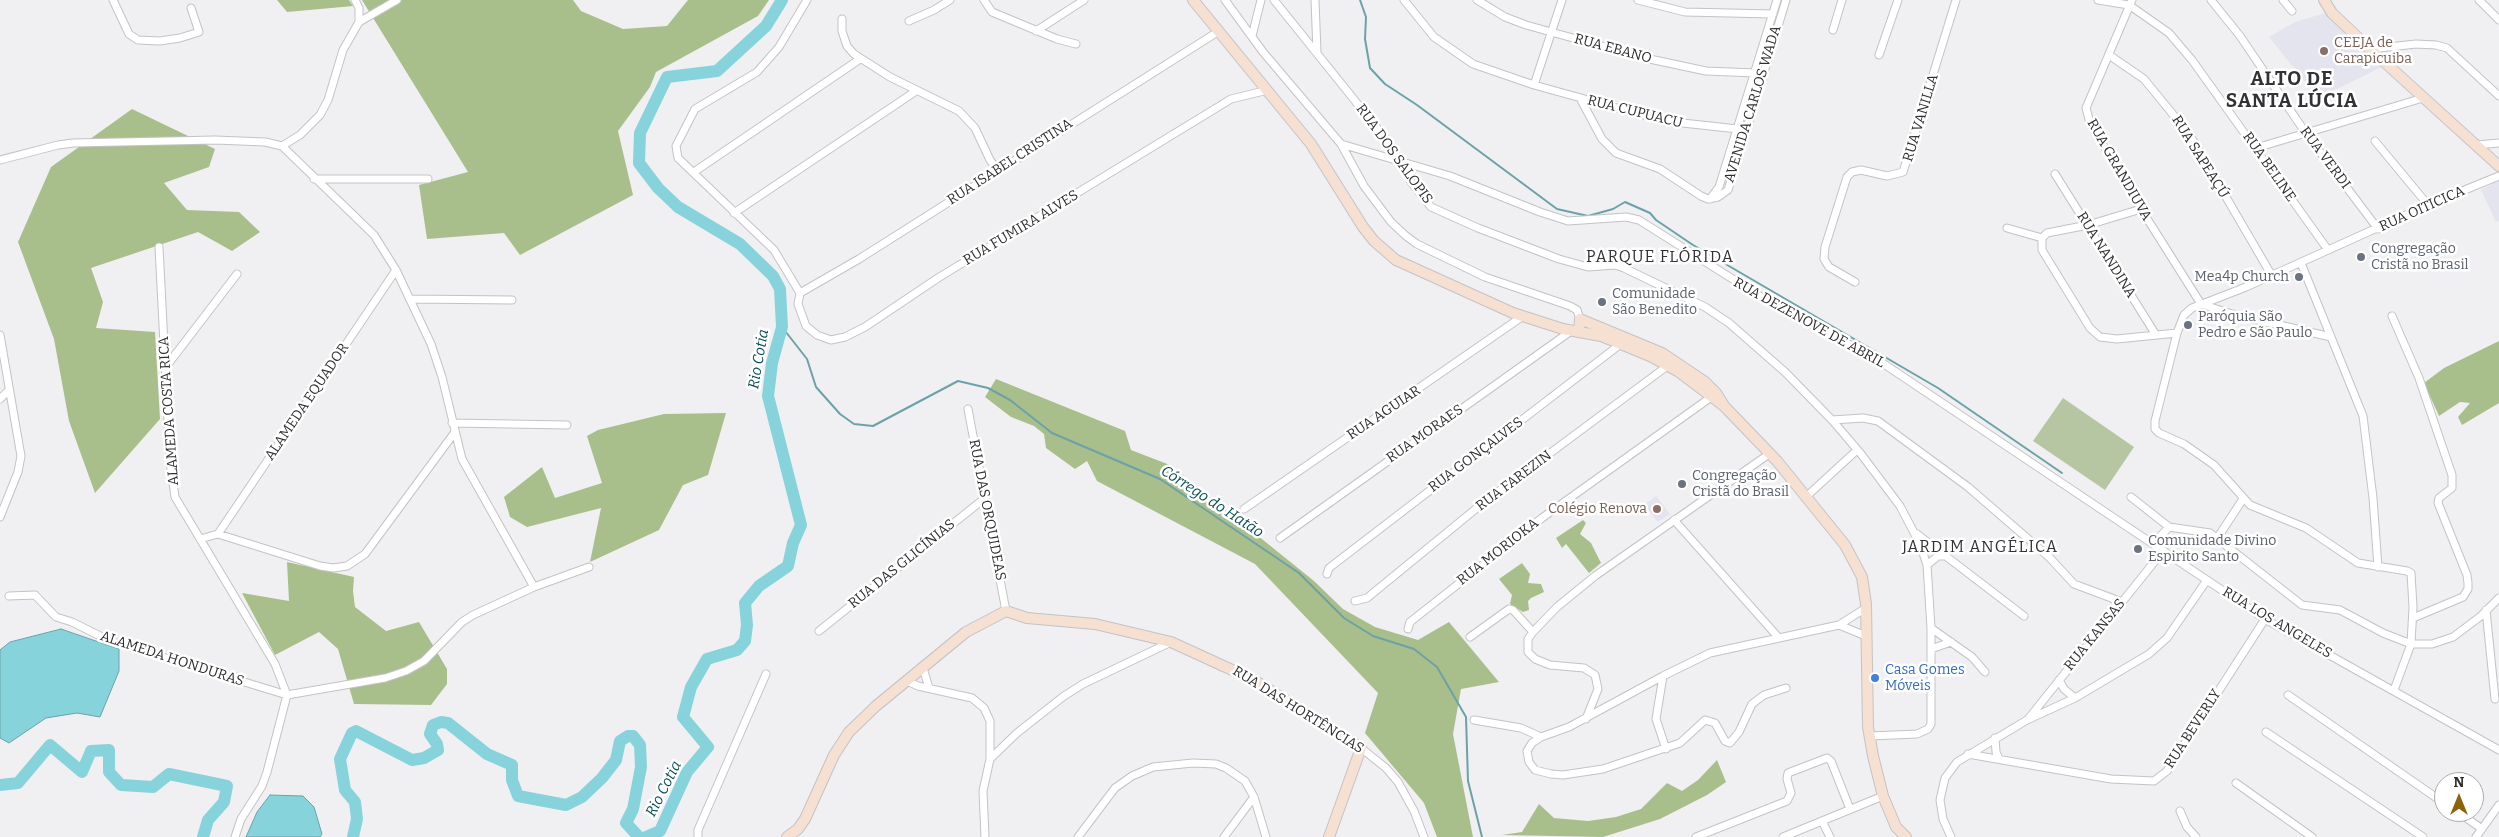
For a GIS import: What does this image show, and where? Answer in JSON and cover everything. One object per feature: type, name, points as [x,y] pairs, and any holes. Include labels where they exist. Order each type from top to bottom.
[{"type":"street","points":[[113,0],[129,34],[138,40],[160,41],[180,38],[198,32],[191,8]]},
{"type":"street","points":[[355,0],[359,8],[360,22]]},
{"type":"street","points":[[282,146],[300,135],[320,115],[328,100],[343,50],[360,22],[397,0]]},
{"type":"street","points":[[800,293],[774,250],[678,158],[676,146],[695,109],[757,72],[779,47],[808,0]]},
{"type":"street","points":[[908,21],[934,10],[950,0]]},
{"type":"street","points":[[984,0],[992,12],[1036,31],[1076,44]]},
{"type":"street","points":[[1036,31],[1084,0]]},
{"type":"street","points":[[1193,0],[1311,144],[1356,218],[1382,248],[1404,264],[1518,314],[1575,331],[1624,340]]},
{"type":"street","points":[[1225,0],[1252,36],[1341,144],[1372,197],[1391,222],[1411,240],[1485,277],[1577,310],[1580,319],[1575,331]]},
{"type":"street","points":[[1252,36],[1261,0]]},
{"type":"street","name":"RUA DOS SALOPIS","points":[[1274,0],[1392,148],[1410,182],[1431,207],[1566,261],[1588,266],[1611,265],[1624,268],[1661,285],[1717,315],[1785,372],[1832,420],[1900,506],[1916,534]]},
{"type":"street","points":[[1315,0],[1317,52]]},
{"type":"street","name":"RUA CUPUACU","points":[[1404,0],[1434,37],[1458,56],[1480,67],[1534,85],[1664,121],[1738,129]]},
{"type":"street","name":"RUA EBANO","points":[[1477,0],[1505,17],[1552,33],[1688,68],[1756,73]]},
{"type":"street","points":[[1534,85],[1562,0]]},
{"type":"street","points":[[1638,0],[1685,12],[1773,14]]},
{"type":"street","name":"AVENIDA CARLOS WADA","points":[[1710,198],[1719,188],[1777,0]]},
{"type":"street","name":"AVENIDA CARLOS WADA","points":[[1710,198],[1725,194],[1786,0]]},
{"type":"street","points":[[1833,30],[1842,0]]},
{"type":"street","points":[[1879,55],[1898,0]]},
{"type":"street","name":"RUA VANILLA","points":[[1855,282],[1829,267],[1824,259],[1825,247],[1847,177],[1852,172],[1861,170],[1887,176],[1903,172],[1908,163],[1956,0]]},
{"type":"street","points":[[2098,0],[2130,3]]},
{"type":"street","name":"RUA VERDI","points":[[2211,0],[2240,36],[2305,132],[2378,229]]},
{"type":"street","points":[[2283,0],[2292,11]]},
{"type":"street","points":[[2324,0],[2332,13],[2499,166]]},
{"type":"street","points":[[2479,0],[2499,20]]},
{"type":"street","name":"RUA GRANDIUVA","points":[[2130,3],[2087,104],[2087,113],[2090,123],[2141,210],[2201,304]]},
{"type":"street","name":"RUA BELINE","points":[[2130,3],[2169,33],[2192,60],[2328,250]]},
{"type":"street","points":[[842,19],[842,31],[847,46],[860,59],[916,91],[959,110],[975,128],[990,160],[998,171]]},
{"type":"street","name":"RUA ISABEL CRISTINA","points":[[800,293],[858,259],[1219,31]]},
{"type":"street","points":[[2370,49],[2416,44],[2436,45],[2447,48],[2499,96]]},
{"type":"street","name":"RUA SAPEAÇÚ","points":[[2109,55],[2144,79],[2194,142],[2272,276]]},
{"type":"street","points":[[694,172],[860,59]]},
{"type":"street","name":"RUA FUMIRA ALVES","points":[[800,293],[798,304],[806,326],[817,335],[831,340],[845,337],[865,327],[930,283],[1231,99],[1268,90]]},
{"type":"street","points":[[734,212],[916,91]]},
{"type":"street","points":[[1580,98],[1602,139],[1616,153],[1660,168],[1700,196],[1710,198]]},
{"type":"street","points":[[2256,148],[2423,98]]},
{"type":"street","points":[[0,160],[73,143],[214,140],[265,142],[282,146],[374,235],[396,270],[431,344],[442,377],[462,458],[534,588]]},
{"type":"street","points":[[2375,141],[2428,205]]},
{"type":"street","name":"RUA DEZENOVE DE ABRIL","points":[[1341,144],[1450,176],[1568,221],[1626,217],[1639,220],[1758,295],[1878,360],[2163,551]]},
{"type":"street","points":[[2477,145],[2499,144]]},
{"type":"street","name":"RUA NANDINA","points":[[2056,174],[2156,335]]},
{"type":"street","name":"RUA OITICICA","points":[[2243,499],[2214,465],[2184,444],[2156,430],[2154,421],[2177,333],[2184,315],[2201,304],[2272,276],[2428,205],[2499,176]]},
{"type":"street","points":[[314,179],[428,179]]},
{"type":"street","points":[[1719,188],[1725,194]]},
{"type":"street","points":[[2042,238],[2052,231],[2088,225],[2141,210]]},
{"type":"street","points":[[2007,228],[2042,238]]},
{"type":"street","points":[[2042,238],[2043,253],[2096,335],[2106,339],[2117,339],[2177,333]]},
{"type":"street","name":"ALAMEDA COSTA RICA","points":[[159,247],[170,462],[175,497],[275,664],[287,695]]},
{"type":"street","points":[[2301,263],[2363,416],[2373,498],[2378,567]]},
{"type":"street","name":"ALAMEDA EQUADOR","points":[[218,534],[396,270]]},
{"type":"street","points":[[165,368],[237,274]]},
{"type":"street","points":[[410,299],[512,300]]},
{"type":"street","points":[[2201,304],[2232,314],[2331,337]]},
{"type":"street","name":"RUA AGUIAR","points":[[1244,509],[1518,314]]},
{"type":"street","points":[[2392,316],[2416,370],[2452,475],[2452,488],[2439,498],[2439,506],[2467,575],[2468,589],[2457,600],[2413,618]]},
{"type":"street","points":[[1580,319],[1670,363],[1704,382],[1713,396],[1769,454],[1806,496],[1854,560],[1864,585],[1870,736],[1883,796],[1896,827],[1906,837]]},
{"type":"street","name":"RUA MORAES","points":[[1280,538],[1575,331]]},
{"type":"street","points":[[0,336],[10,390],[20,464],[0,517]]},
{"type":"street","name":"RUA GONÇALVES","points":[[1327,574],[1329,568],[1624,340]]},
{"type":"street","name":"RUA FAREZIN","points":[[1355,601],[1367,598],[1483,503],[1670,363]]},
{"type":"street","points":[[0,399],[10,390]]},
{"type":"street","name":"RUA MORIOKA","points":[[1408,630],[1410,622],[1542,518],[1713,396]]},
{"type":"street","name":"RUA DAS ORQUIDEAS","points":[[968,409],[1006,611]]},
{"type":"street","points":[[1832,420],[1863,418],[1883,424],[1968,487],[2049,557],[2074,584],[2122,602]]},
{"type":"street","points":[[452,423],[567,425]]},
{"type":"street","points":[[200,539],[218,534],[320,566],[333,568],[347,566],[365,554],[455,432]]},
{"type":"street","points":[[1806,496],[1857,450]]},
{"type":"street","points":[[1586,719],[1598,688],[1595,676],[1584,668],[1550,665],[1535,659],[1528,652],[1528,639],[1532,632],[1557,607],[1595,576],[1769,454]]},
{"type":"street","points":[[2131,497],[2169,527],[2200,530],[2218,537],[2302,604],[2340,610],[2389,636],[2411,644],[2432,644],[2453,637],[2499,598]]},
{"type":"street","name":"RUA DAS GLICÍNIAS","points":[[819,631],[985,498]]},
{"type":"street","points":[[2218,537],[2243,499],[2260,510],[2306,528],[2358,563],[2411,573],[2413,618],[2411,644],[2394,690]]},
{"type":"street","points":[[1674,520],[1778,637]]},
{"type":"street","points":[[2153,544],[2169,527]]},
{"type":"street","points":[[1916,534],[2024,616]]},
{"type":"street","points":[[1870,736],[1917,734],[1928,729],[1931,724],[1931,628],[1927,565],[1916,534]]},
{"type":"street","name":"RUA KANSAS","points":[[2027,720],[2163,551]]},
{"type":"street","name":"RUA LOS ANGELES","points":[[2163,551],[2266,618],[2499,750]]},
{"type":"street","points":[[1927,565],[1938,556],[1946,556]]},
{"type":"street","points":[[235,837],[241,820],[262,786],[287,695],[385,678],[406,671],[424,661],[462,622],[473,614],[589,567]]},
{"type":"street","points":[[1950,836],[1941,813],[1942,788],[1952,769],[1968,754],[1995,738],[2027,720],[2075,698],[2158,647],[2172,631],[2207,580]]},
{"type":"street","name":"ALAMEDA HONDURAS","points":[[9,596],[35,595],[56,617],[72,622],[110,641],[287,695]]},
{"type":"street","points":[[1786,688],[1764,695],[1752,704],[1739,732],[1730,743],[1725,741],[1715,722],[1708,720],[1700,724],[1680,743],[1603,769],[1579,773],[1550,774],[1536,770],[1529,762],[1527,755],[1529,747],[1542,737],[1586,719],[1663,676],[1710,653],[1839,625],[1866,608]]},
{"type":"street","points":[[1470,637],[1509,609],[1513,610],[1532,632]]},
{"type":"street","points":[[2486,610],[2495,699]]},
{"type":"street","points":[[787,837],[798,829],[805,819],[834,755],[849,732],[966,632],[1006,611]]},
{"type":"street","name":"RUA DAS HORTÊNCIAS","points":[[1006,611],[1028,618],[1095,624],[1171,642],[1254,680],[1361,748],[1386,768],[1398,782],[1414,811],[1424,837]]},
{"type":"street","name":"RUA BEVERLY","points":[[1968,754],[2111,780],[2144,782],[2160,778],[2266,618]]},
{"type":"street","points":[[1839,625],[1866,636]]},
{"type":"street","points":[[1931,628],[1972,657],[1985,672]]},
{"type":"street","points":[[990,759],[1017,733],[1064,696],[1083,684],[1171,642]]},
{"type":"street","points":[[1931,649],[1951,642]]},
{"type":"street","points":[[923,668],[929,688]]},
{"type":"street","points":[[698,837],[698,830],[766,674]]},
{"type":"street","points":[[1663,676],[1656,724],[1666,749]]},
{"type":"street","points":[[2059,680],[2064,689],[2075,698]]},
{"type":"street","points":[[907,681],[972,698],[980,703],[990,721],[990,759],[984,791],[985,837]]},
{"type":"street","points":[[2288,695],[2434,796]]},
{"type":"street","points":[[1474,720],[1521,728],[1542,737]]},
{"type":"street","points":[[2266,732],[2423,837]]},
{"type":"street","points":[[1995,738],[1996,752],[1999,759]]},
{"type":"street","points":[[1329,837],[1361,748]]},
{"type":"street","points":[[1696,837],[1784,802],[1790,797],[1787,780],[1788,773],[1828,758],[1850,809]]},
{"type":"street","points":[[1078,837],[1115,788],[1132,776],[1153,767],[1173,764],[1216,764],[1235,772],[1245,781],[1254,797],[1266,837]]},
{"type":"street","points":[[2236,783],[2312,837]]},
{"type":"street","points":[[1783,837],[1883,796]]},
{"type":"street","points":[[1224,837],[1254,797]]},
{"type":"street","points":[[2476,837],[2499,805]]},
{"type":"street","points":[[2180,811],[2190,832],[2196,837]]},
{"type":"street","points":[[1822,821],[1830,837]]},
{"type":"street","points":[[2472,822],[2482,829]]},
{"type":"shaded area","name":"CEEJA de Carapicuiba","points":[[2325,13],[2384,66],[2318,98],[2269,37],[2295,22]]},
{"type":"shaded area","points":[[2499,180],[2499,221],[2496,222],[2481,190]]},
{"type":"shaded area","name":"Colégio Renova","points":[[1656,496],[1670,514],[1658,522],[1644,505]]},
{"type":"green space","points":[[277,0],[349,0],[353,6],[287,12]]},
{"type":"green space","points":[[362,0],[573,0],[581,11],[623,29],[667,26],[688,0],[769,0],[758,16],[656,72],[650,87],[618,131],[633,195],[520,255],[504,233],[427,239],[419,185],[468,172]]},
{"type":"green space","points":[[132,109],[215,149],[209,167],[164,183],[187,210],[239,212],[260,232],[232,251],[198,232],[91,268],[103,302],[96,328],[155,332],[160,419],[95,493],[69,421],[54,339],[18,242],[51,167]]},
{"type":"green space","points":[[2499,341],[2499,403],[2462,425],[2458,417],[2470,403],[2460,402],[2439,416],[2424,383],[2444,368]]},
{"type":"green space","points":[[996,379],[1125,431],[1131,450],[1170,465],[1314,581],[1343,609],[1375,627],[1418,640],[1449,622],[1499,682],[1461,689],[1453,734],[1473,837],[1437,837],[1424,803],[1365,733],[1378,693],[1255,564],[1097,481],[1087,461],[1075,469],[1046,448],[1044,434],[1034,426],[1011,417],[985,397]]},
{"type":"green space","points":[[2063,398],[2134,447],[2105,490],[2033,441]]},
{"type":"green space","points":[[726,413],[708,475],[683,485],[659,530],[590,562],[601,508],[527,527],[510,517],[504,497],[542,467],[555,498],[602,483],[587,436],[598,430],[664,414]]},
{"type":"green space","points":[[1583,520],[1586,523],[1580,534],[1591,543],[1601,563],[1589,573],[1566,544],[1562,548],[1556,538]]},
{"type":"green space","points":[[287,562],[354,577],[355,607],[386,631],[419,622],[447,669],[447,684],[431,705],[354,704],[338,649],[319,632],[275,655],[242,593],[289,601]]},
{"type":"green space","points":[[1522,563],[1530,574],[1528,583],[1541,584],[1544,592],[1531,598],[1528,601],[1529,610],[1523,612],[1510,604],[1512,595],[1499,579]]},
{"type":"green space","points":[[1717,760],[1726,782],[1707,795],[1660,819],[1603,837],[1502,835],[1522,832],[1539,804],[1554,818],[1588,821],[1616,817],[1641,809],[1667,783],[1682,791],[1698,780]]},
{"type":"water","points":[[61,629],[119,649],[119,671],[100,717],[77,713],[46,718],[9,743],[0,738],[0,650],[10,642]]},
{"type":"water","points":[[270,795],[303,796],[314,807],[322,834],[320,837],[246,837],[257,812]]},
{"type":"waterway","name":"Rio Cotia","points":[[646,837],[660,831],[687,772],[708,747],[683,717],[691,687],[707,659],[737,650],[745,641],[747,625],[745,603],[759,586],[788,566],[793,543],[801,525],[768,396],[772,363],[782,327],[780,289],[773,276],[740,244],[678,207],[658,188],[639,163],[640,133],[667,77],[717,71],[766,26],[782,0]]},
{"type":"waterway","points":[[1360,0],[1366,17],[1365,39],[1370,68],[1385,84],[1417,105],[1557,209],[1588,216],[1613,209],[1625,202],[1650,213],[1656,220],[1693,245],[1938,388],[2062,473]]},
{"type":"waterway","name":"Córrego do Hatão","points":[[782,327],[807,359],[816,387],[840,414],[854,424],[873,426],[958,381],[988,388],[1010,400],[1052,433],[1160,479],[1299,573],[1344,618],[1373,636],[1414,649],[1437,667],[1466,717],[1468,781],[1482,837]]},
{"type":"waterway","name":"Rio Cotia","points":[[353,837],[357,819],[355,802],[345,790],[340,759],[352,733],[356,731],[412,760],[424,758],[438,750],[437,744],[430,734],[433,725],[441,722],[448,723],[487,754],[512,765],[512,780],[518,796],[566,805],[582,797],[602,778],[616,760],[620,741],[628,736],[633,736],[640,745],[641,767],[633,809],[626,823],[639,837]]},
{"type":"waterway","name":"Rio Cotia","points":[[0,785],[18,783],[50,745],[82,772],[91,751],[109,750],[109,772],[121,785],[153,787],[169,774],[227,786],[224,802],[208,820],[203,837]]},
{"type":"place","name":"CEEJA de Carapicuiba","points":[[2324,51]]},
{"type":"place","name":"Congregação Cristã no Brasil","points":[[2361,257]]},
{"type":"place","name":"Mea4p Church","points":[[2299,277]]},
{"type":"place","name":"Comunidade São Benedito","points":[[1602,302]]},
{"type":"place","name":"Paróquia São Pedro e São Paulo","points":[[2188,325]]},
{"type":"place","name":"Congregação Cristã do Brasil","points":[[1682,484]]},
{"type":"place","name":"Colégio Renova","points":[[1657,509]]},
{"type":"place","name":"Comunidade Divino Espirito Santo","points":[[2138,549]]},
{"type":"place","name":"Casa Gomes Móveis","points":[[1875,678]]},
{"type":"district","name":"ALTO DE SANTA LÚCIA","points":[[2292,91]]},
{"type":"district","name":"PARQUE FLÓRIDA","points":[[1660,258]]},
{"type":"district","name":"JARDIM ANGÉLICA","points":[[1980,548]]}]
